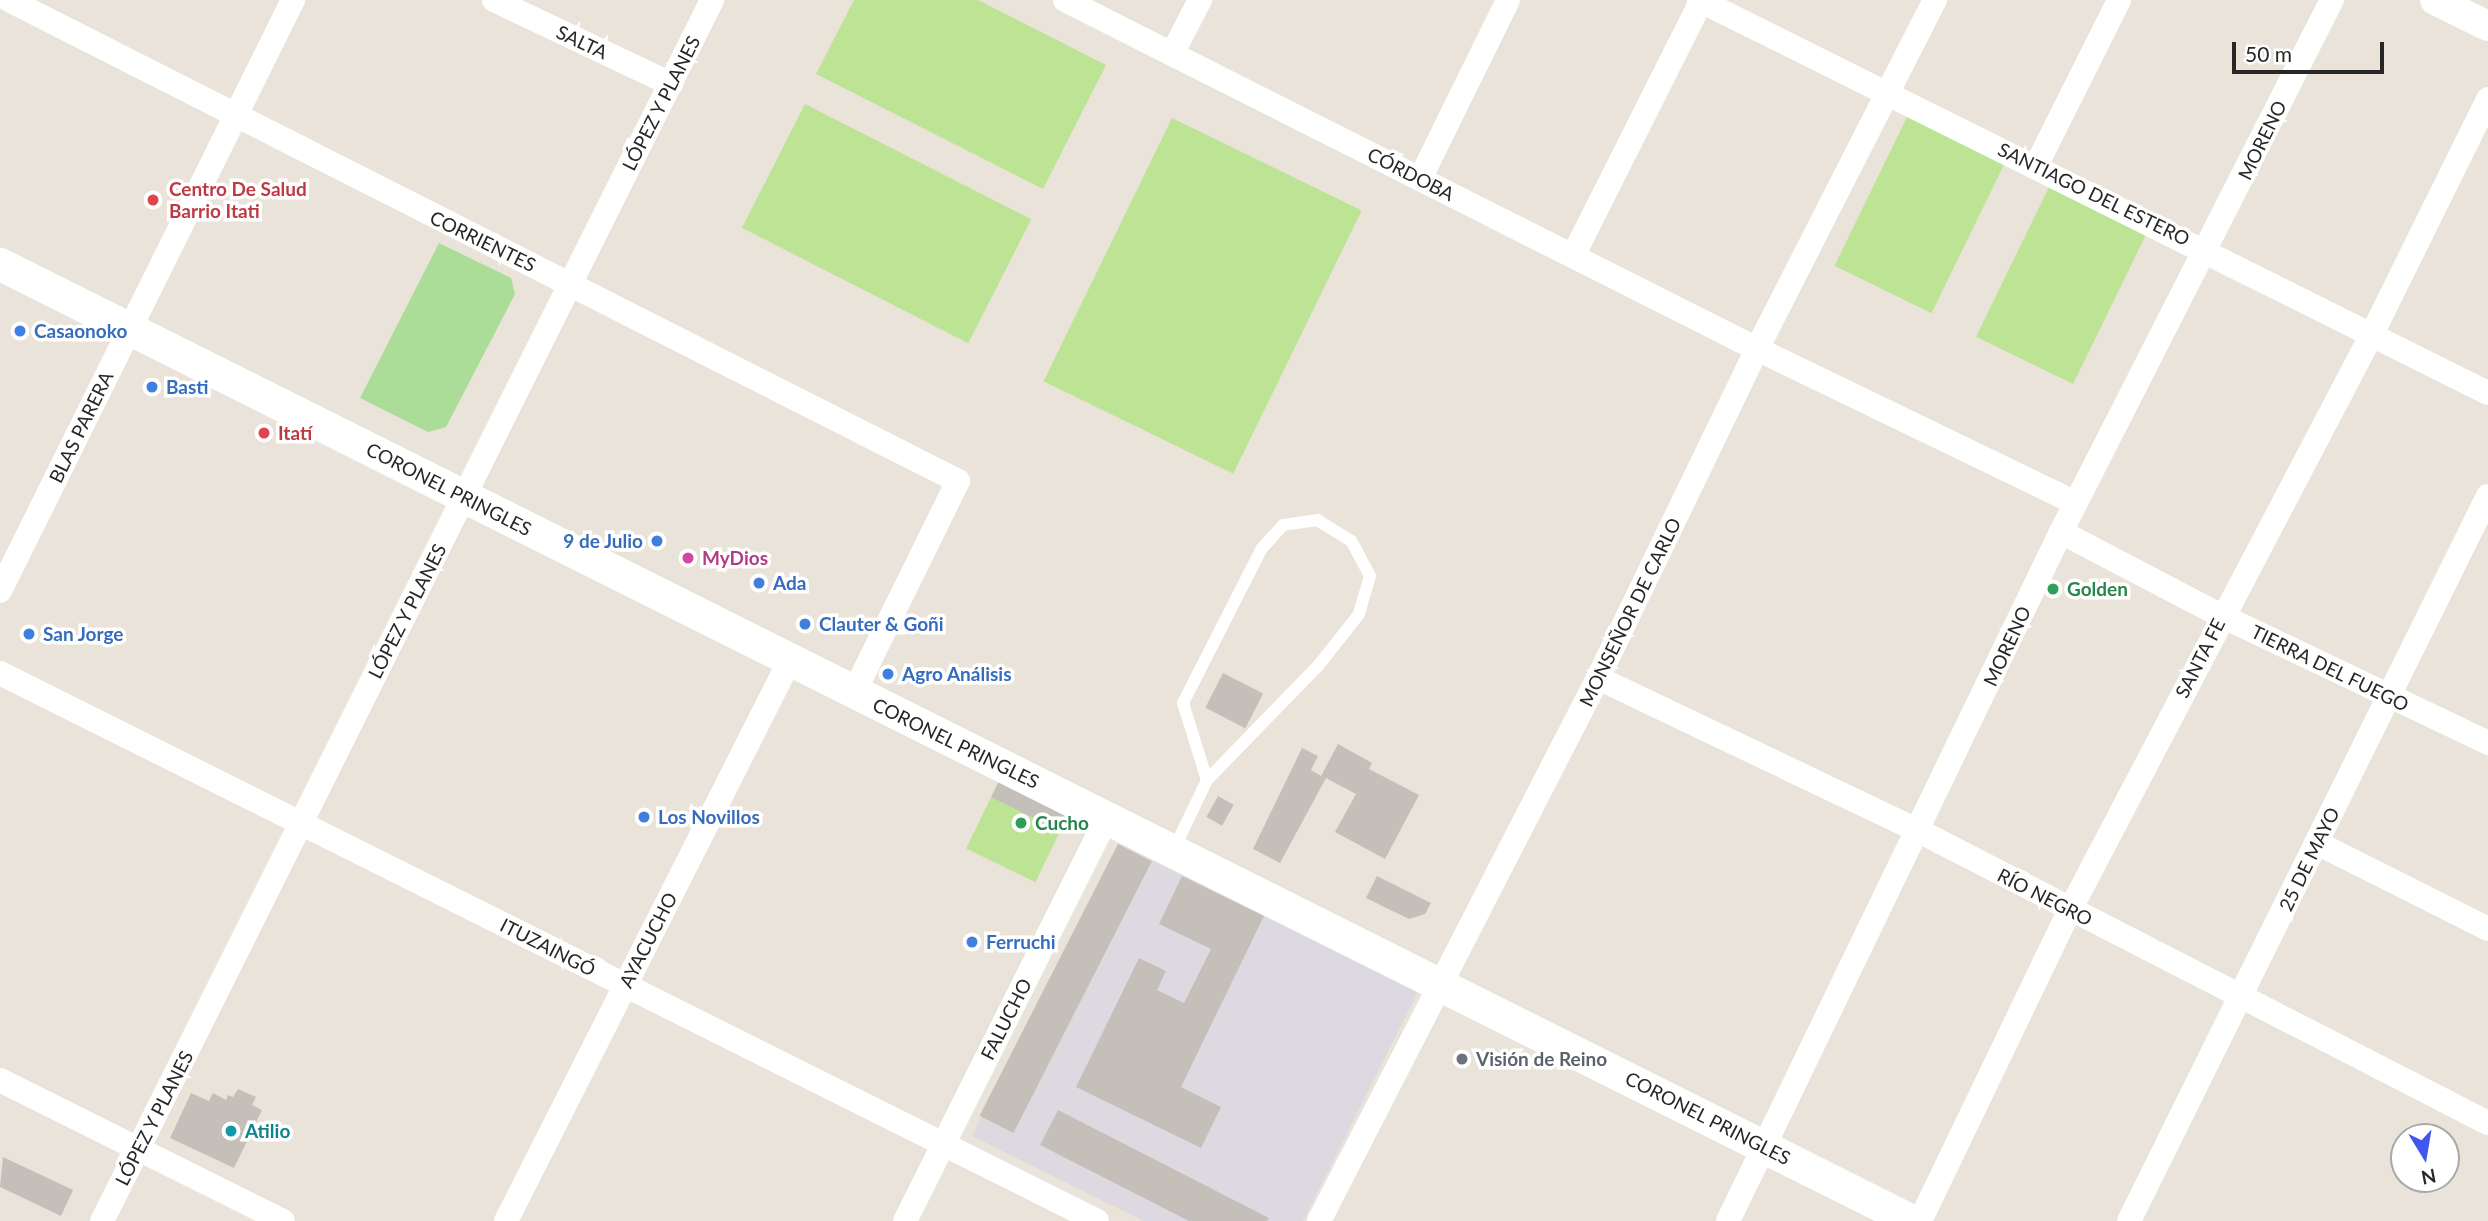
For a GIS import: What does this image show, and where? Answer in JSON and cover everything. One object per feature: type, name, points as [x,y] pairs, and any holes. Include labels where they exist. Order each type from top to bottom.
[{"type":"main road","name":"CORONEL PRINGLES","points":[[0,264],[1912,1221]]},
{"type":"street","name":"CORRIENTES","points":[[9,0],[235,118],[958,481],[854,692]]},
{"type":"street","name":"BLAS PARERA","points":[[0,591],[293,0]]},
{"type":"street","name":"SALTA","points":[[494,0],[671,84]]},
{"type":"street","name":"LÓPEZ Y PLANES","points":[[102,1221],[712,0]]},
{"type":"street","name":"CÓRDOBA","points":[[1065,0],[1757,349]]},
{"type":"street","points":[[1172,54],[1200,0]]},
{"type":"street","points":[[1420,179],[1508,0]]},
{"type":"street","name":"MONSEÑOR DE CARLO","points":[[1319,1221],[1598,678],[1757,349],[1935,0]]},
{"type":"street","points":[[2036,166],[2119,0]]},
{"type":"street","name":"MORENO","points":[[1728,1221],[1919,831],[2061,532],[2208,250],[2332,0]]},
{"type":"street","points":[[2435,0],[2488,26]]},
{"type":"street","points":[[1573,256],[1700,1]]},
{"type":"street","name":"SANTIAGO DEL ESTERO","points":[[1700,1],[2208,250],[2488,393]]},
{"type":"street","name":"SANTA FE","points":[[1920,1221],[2070,910],[2372,334],[2488,99]]},
{"type":"street","points":[[1757,349],[2076,503]]},
{"type":"street","name":"25 DE MAYO","points":[[2129,1221],[2488,496]]},
{"type":"street","name":"TIERRA DEL FUEGO","points":[[2061,532],[2222,616],[2488,743]]},
{"type":"street","name":"AYACUCHO","points":[[506,1221],[790,660]]},
{"type":"street","name":"ITUZAINGÓ","points":[[0,673],[1097,1221]]},
{"type":"street","name":"RÍO NEGRO","points":[[1598,678],[1919,831],[2488,1123]]},
{"type":"street","name":"FALUCHO","points":[[905,1221],[1107,818]]},
{"type":"street","points":[[2317,843],[2488,929]]},
{"type":"street","points":[[0,1080],[283,1221]]},
{"type":"lane","points":[[1173,851],[1207,780],[1318,666],[1359,614],[1370,576],[1351,541],[1318,520],[1283,525],[1262,548],[1183,703],[1207,780]]},
{"type":"shaded area","points":[[1118,844],[1418,992],[1303,1221],[1144,1221],[972,1136]]},
{"type":"green space","points":[[854,0],[978,0],[1106,65],[1043,189],[816,74]]},
{"type":"green space","points":[[805,104],[1031,219],[968,343],[742,228]]},
{"type":"green space","points":[[1909,113],[2006,160],[1932,313],[1834,266]]},
{"type":"green space","points":[[1172,118],[1362,210],[1233,474],[1044,381]]},
{"type":"green space","points":[[2051,183],[2148,230],[2073,384],[1976,337]]},
{"type":"green space","points":[[439,243],[511,278],[515,294],[446,427],[428,432],[360,398]]},
{"type":"green space","name":"Cucho","points":[[999,781],[1068,815],[1035,882],[966,848]]},
{"type":"building","points":[[1223,673],[1263,693],[1245,728],[1205,708]]},
{"type":"building","points":[[1338,744],[1372,763],[1369,769],[1419,795],[1385,859],[1335,832],[1356,794],[1326,778],[1280,863],[1253,849],[1302,748],[1318,756],[1311,770],[1321,776]]},
{"type":"building","points":[[999,781],[1068,815],[1060,831],[991,797]]},
{"type":"building","points":[[1218,796],[1234,805],[1222,826],[1206,817]]},
{"type":"building","points":[[1118,844],[1152,861],[1013,1133],[980,1116]]},
{"type":"building","points":[[1182,876],[1264,916],[1181,1087],[1221,1107],[1201,1148],[1076,1087],[1139,958],[1166,971],[1157,990],[1184,1003],[1211,949],[1159,924]]},
{"type":"building","points":[[1377,876],[1431,903],[1425,914],[1409,919],[1366,898]]},
{"type":"building","points":[[238,1089],[256,1097],[252,1105],[262,1110],[234,1168],[170,1138],[191,1093],[209,1101],[213,1093],[226,1100],[228,1095],[233,1097]]},
{"type":"building","points":[[1058,1110],[1269,1218],[1267,1221],[1189,1221],[1040,1145]]},
{"type":"building","points":[[3,1157],[73,1190],[61,1216],[0,1187]]},
{"type":"place","name":"Centro De Salud Barrio Itati","points":[[153,200]]},
{"type":"place","name":"Casaonoko","points":[[20,331]]},
{"type":"place","name":"Basti","points":[[152,387]]},
{"type":"place","name":"Itatí","points":[[264,433]]},
{"type":"place","name":"9 de Julio","points":[[657,541]]},
{"type":"place","name":"MyDios","points":[[688,558]]},
{"type":"place","name":"Ada","points":[[759,583]]},
{"type":"place","name":"Golden","points":[[2053,589]]},
{"type":"place","name":"Clauter & Goñi","points":[[805,624]]},
{"type":"place","name":"San Jorge","points":[[29,634]]},
{"type":"place","name":"Agro Análisis","points":[[888,674]]},
{"type":"place","name":"Los Novillos","points":[[644,817]]},
{"type":"place","name":"Cucho","points":[[1021,823]]},
{"type":"place","name":"Ferruchi","points":[[972,942]]},
{"type":"place","name":"Visión de Reino","points":[[1462,1059]]},
{"type":"place","name":"Atilio","points":[[231,1131]]}]
